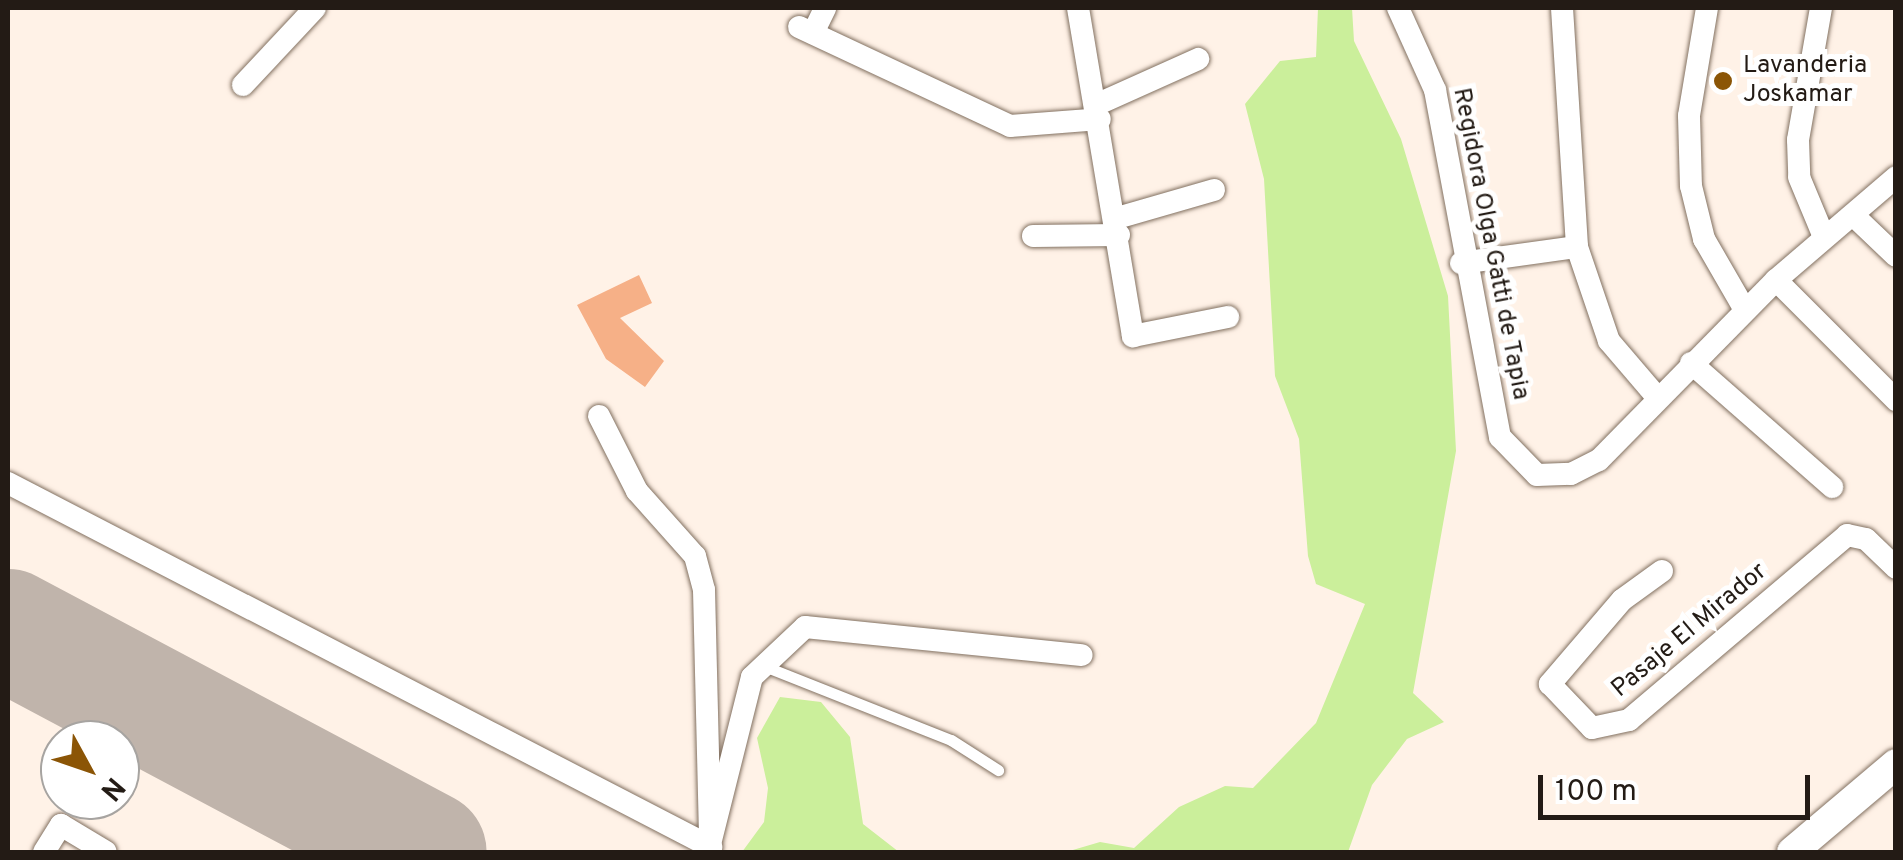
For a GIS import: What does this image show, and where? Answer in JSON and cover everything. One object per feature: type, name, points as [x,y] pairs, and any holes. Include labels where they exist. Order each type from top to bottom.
[{"type":"street","points":[[243,85],[315,8]]},
{"type":"street","points":[[825,8],[806,30],[1010,126],[1099,112],[1198,58]]},
{"type":"street","points":[[1078,8],[1099,112],[1133,336],[1228,318]]},
{"type":"street","name":"Regidora Olga Gatti de Tapia","points":[[1398,8],[1435,90],[1460,263],[1506,449],[1538,475],[1600,460],[1657,397]]},
{"type":"street","points":[[1562,8],[1577,246],[1609,342],[1657,397],[1776,280],[1896,177]]},
{"type":"street","points":[[1707,8],[1690,116],[1691,186],[1704,240],[1745,310]]},
{"type":"street","points":[[1821,8],[1798,177],[1824,237]]},
{"type":"street","points":[[1033,236],[1118,227],[1214,190]]},
{"type":"street","points":[[1853,215],[1896,256]]},
{"type":"street","points":[[1460,263],[1577,246]]},
{"type":"street","points":[[1776,280],[1896,400]]},
{"type":"street","points":[[1691,362],[1832,488]]},
{"type":"street","points":[[599,416],[637,490],[696,556],[704,590],[709,850]]},
{"type":"street","points":[[8,482],[709,850]]},
{"type":"street","name":"Pasaje El Mirador","points":[[1662,571],[1622,600],[1550,684],[1592,728],[1628,720],[1846,535],[1866,539],[1896,568]]},
{"type":"street","points":[[709,850],[760,664],[782,640],[830,622],[924,644],[1082,655]]},
{"type":"street","points":[[1803,846],[1896,764]]},
{"type":"street","points":[[44,852],[61,825],[106,852]]},
{"type":"lane","points":[[760,664],[951,740],[998,770]]},
{"type":"green space","points":[[1318,8],[1352,8],[1354,41],[1401,139],[1448,296],[1456,451],[1413,693],[1444,722],[1407,739],[1372,785],[1348,852],[1066,852],[1100,842],[1134,848],[1179,807],[1225,786],[1253,788],[1316,723],[1365,604],[1316,584],[1308,556],[1299,439],[1275,376],[1264,179],[1245,104],[1280,61],[1316,57]]},
{"type":"green space","points":[[780,697],[821,702],[850,737],[863,824],[899,852],[742,852],[764,822],[768,788],[757,738]]},
{"type":"building","points":[[639,275],[652,303],[620,318],[664,361],[645,387],[606,359],[577,305]]},
{"type":"runway","points":[[8,630],[426,852]]},
{"type":"place","name":"Lavanderia Joskamar","points":[[1723,81]]}]
